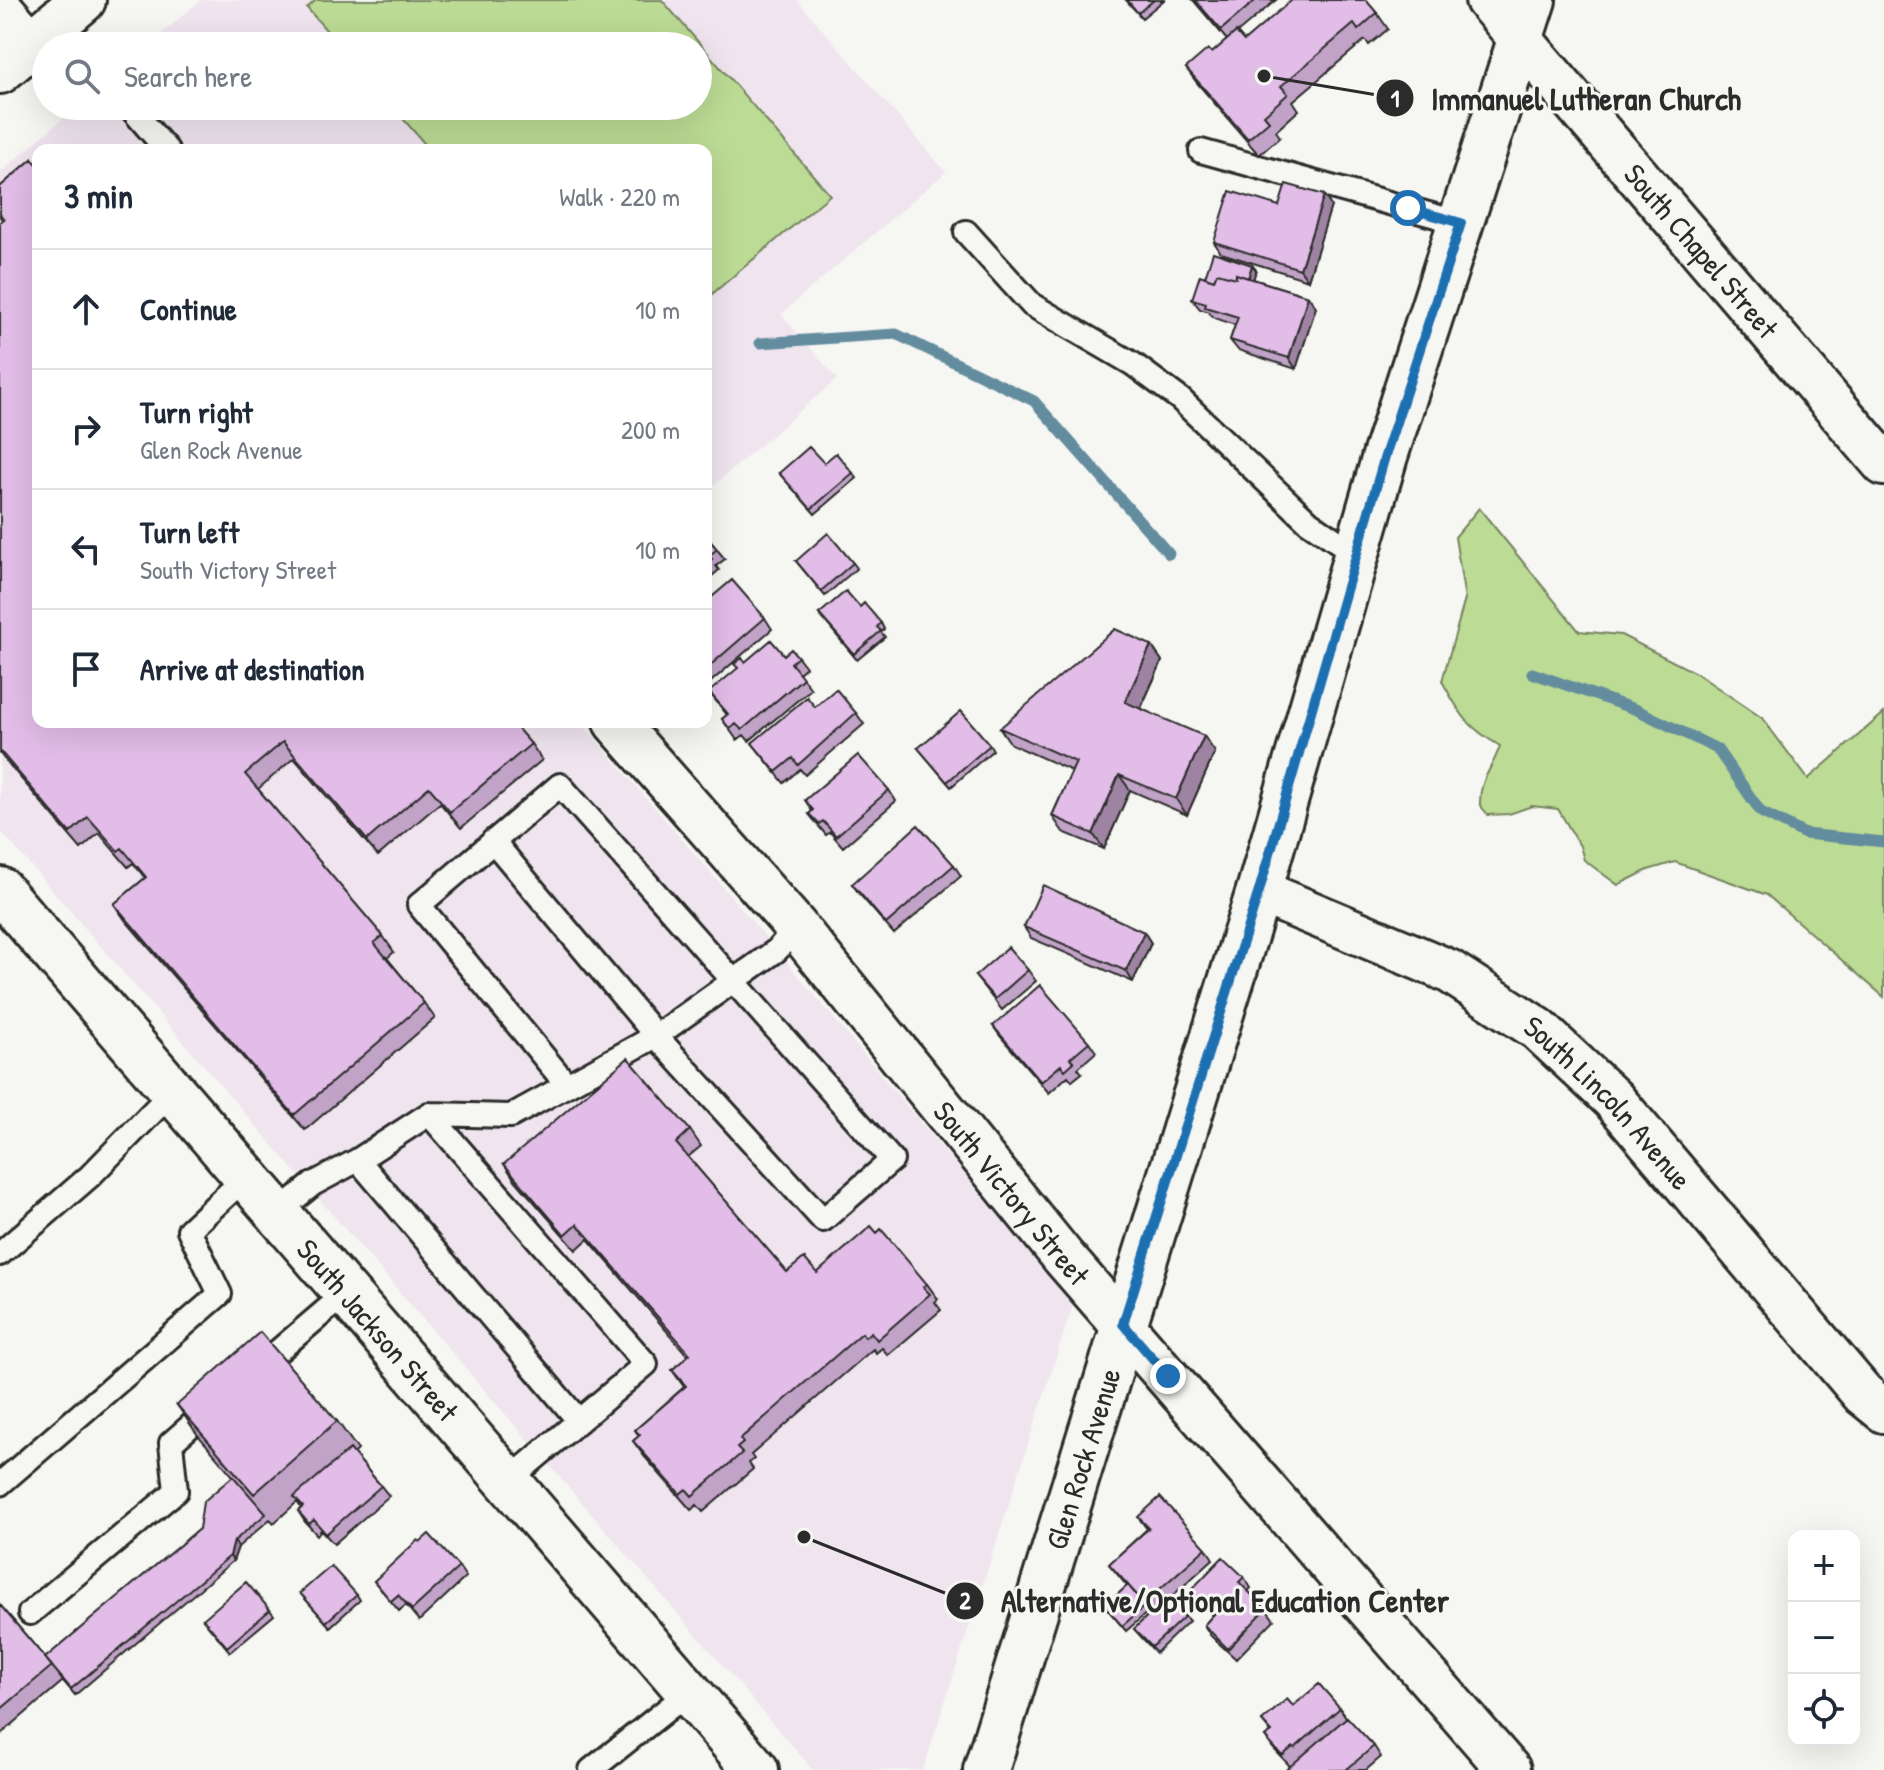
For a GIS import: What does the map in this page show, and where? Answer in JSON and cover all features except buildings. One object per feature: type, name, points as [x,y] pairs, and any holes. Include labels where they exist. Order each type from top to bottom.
[{"type":"street","name":"South Chapel Street","points":[[1487,0],[1527,20],[1884,464]]},
{"type":"street","points":[[0,7],[41,32]]},
{"type":"street","name":"Glen Rock Avenue","points":[[986,1770],[1259,891],[1389,443],[1527,20]]},
{"type":"street","name":"South Victory Street","points":[[620,728],[796,927],[1064,1258],[1509,1770]]},
{"type":"street","name":"South Jackson Street","points":[[0,890],[756,1770]]},
{"type":"street","name":"South Lincoln Avenue","points":[[1259,891],[1449,971],[1538,1029],[1613,1099],[1863,1394],[1884,1411]]},
{"type":"lane","points":[[141,120],[162,144]]},
{"type":"lane","points":[[1201,151],[1461,223]]},
{"type":"lane","points":[[966,232],[1032,305],[1133,364],[1180,399],[1309,522],[1356,554]]},
{"type":"lane","points":[[493,841],[656,1036],[823,1220],[892,1160],[560,785],[493,841],[419,905],[567,1085]]},
{"type":"lane","points":[[277,1213],[313,1184],[358,1160],[429,1114],[511,1116],[656,1036],[777,950],[796,927]]},
{"type":"lane","points":[[0,1254],[90,1176],[173,1091]]},
{"type":"lane","points":[[429,1114],[646,1364],[508,1481]]},
{"type":"lane","points":[[358,1160],[579,1421]]},
{"type":"lane","points":[[0,1484],[220,1294],[189,1230],[246,1177]]},
{"type":"lane","points":[[30,1613],[176,1491],[171,1443],[346,1293]]},
{"type":"lane","points":[[591,1770],[689,1692]]},
{"type":"shaded area","points":[[201,0],[797,0],[946,172],[781,314],[837,379],[712,487],[712,144],[33,144],[61,120],[712,120],[712,32],[163,32]]},
{"type":"shaded area","points":[[32,145],[32,728],[586,728],[777,950],[1073,1305],[923,1770],[813,1770],[0,830],[0,173]]},
{"type":"green space","points":[[316,0],[662,0],[690,32],[328,32],[307,8]]},
{"type":"green space","points":[[712,58],[830,195],[712,294],[712,144],[425,144],[404,120],[712,120]]},
{"type":"green space","points":[[1479,508],[1579,631],[1621,635],[1696,673],[1762,718],[1808,779],[1884,713],[1884,997],[1767,895],[1675,862],[1648,870],[1618,885],[1584,860],[1580,846],[1558,809],[1532,806],[1509,814],[1488,815],[1480,805],[1482,788],[1500,746],[1465,719],[1442,681],[1465,599],[1455,537]]},
{"type":"waterway","points":[[760,343],[896,334],[1034,401],[1169,554]]},
{"type":"waterway","points":[[1532,673],[1637,710],[1717,749],[1761,812],[1805,834],[1884,842]]},
{"type":"place","name":"Immanuel Lutheran Church","points":[[1264,76]]},
{"type":"place","name":"Alternative/Optional Education Center","points":[[804,1537]]},
{"type":"route","points":[[1168,1376],[1123,1324],[1259,891],[1385,456],[1461,223],[1408,208]]}]
